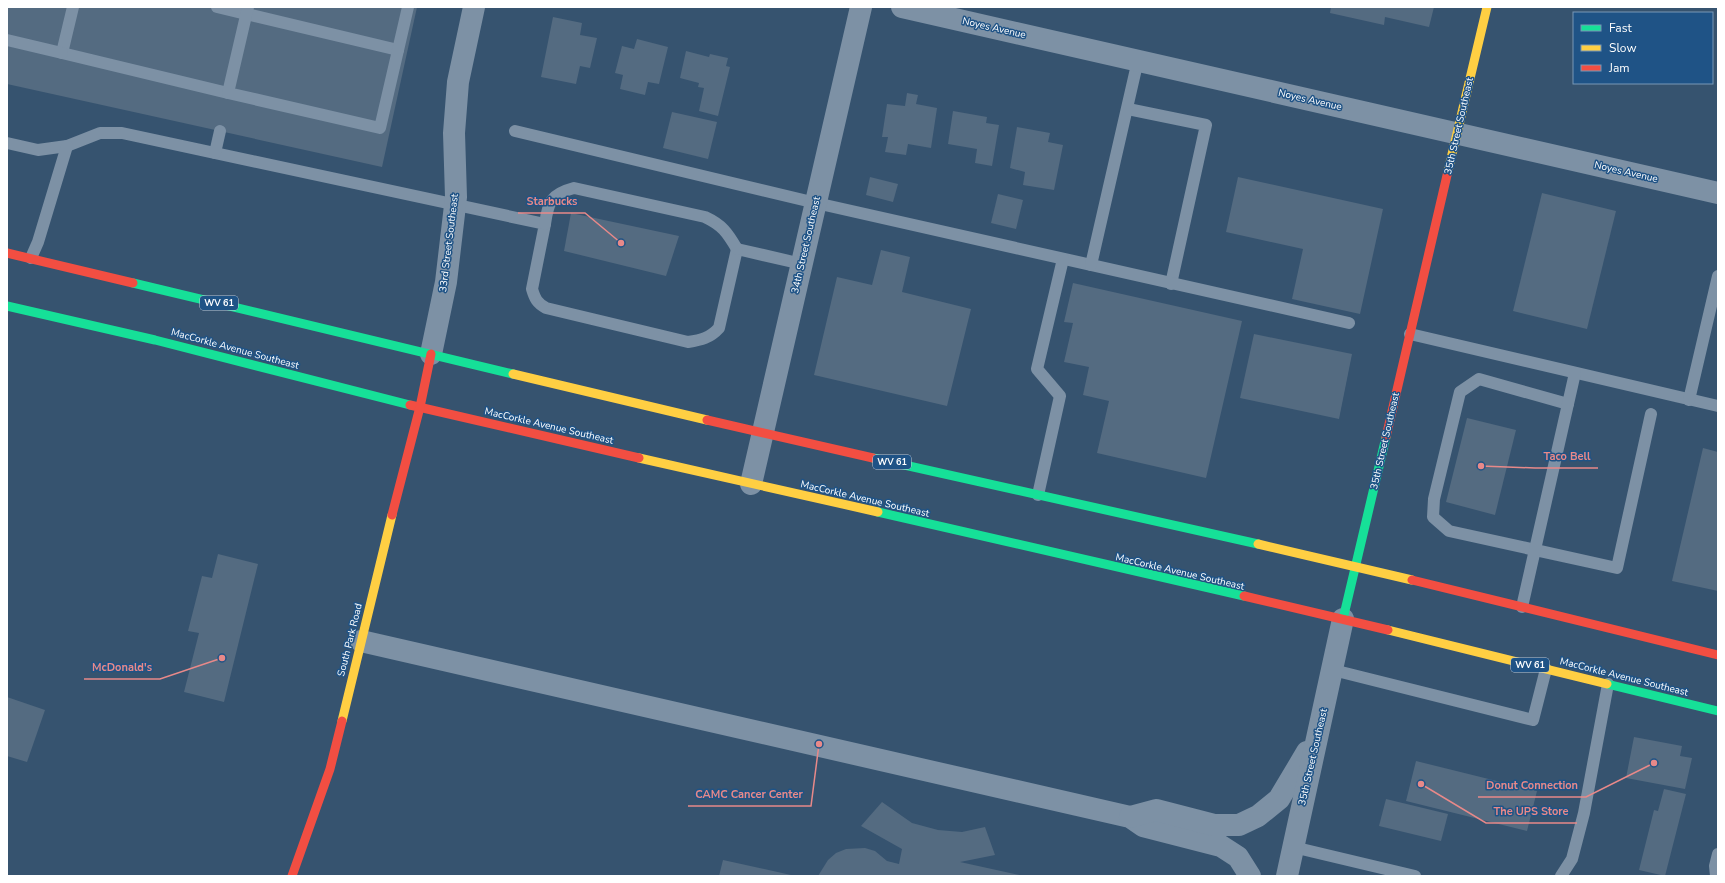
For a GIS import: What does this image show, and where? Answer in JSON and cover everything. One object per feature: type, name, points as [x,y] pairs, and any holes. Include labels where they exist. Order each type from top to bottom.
[{"type":"main road","name":"35th Street Southeast","points":[[1343,619],[1487,7]]},
{"type":"main road","name":"WV 61","points":[[7,253],[762,433],[1355,566],[1718,655]]},
{"type":"main road","name":"MacCorkle Avenue Southeast","points":[[7,306],[156,340],[365,395],[1343,619],[1718,711]]},
{"type":"main road","name":"33rd Street Southeast","points":[[420,407],[431,354]]},
{"type":"main road","name":"South Park Road","points":[[292,876],[330,769],[409,444],[420,407]]},
{"type":"street","name":"33rd Street Southeast","points":[[431,354],[446,282],[455,206],[454,133],[458,82],[474,7]]},
{"type":"street","name":"34th Street Southeast","points":[[751,484],[861,7]]},
{"type":"street","name":"Noyes Avenue","points":[[902,7],[1718,193]]},
{"type":"street","name":"35th Street Southeast","points":[[1286,876],[1333,670],[1343,619]]},
{"type":"street","points":[[361,641],[1130,817],[1143,826],[1221,846],[1238,857],[1250,876]]},
{"type":"street","points":[[1130,817],[1156,810],[1214,825],[1238,825],[1258,816],[1279,799],[1317,736]]},
{"type":"lane","points":[[62,53],[73,7]]},
{"type":"lane","points":[[218,7],[247,10],[398,50]]},
{"type":"lane","points":[[7,40],[380,128],[408,7]]},
{"type":"lane","points":[[228,93],[247,10]]},
{"type":"lane","points":[[1091,265],[1128,109],[1138,60]]},
{"type":"lane","points":[[1128,109],[1206,125],[1171,284]]},
{"type":"lane","points":[[215,153],[220,131]]},
{"type":"lane","points":[[515,131],[816,203],[1349,324]]},
{"type":"lane","points":[[7,143],[38,150],[67,146],[100,133],[122,133],[455,206],[545,224]]},
{"type":"lane","points":[[31,258],[38,242],[67,146]]},
{"type":"lane","points":[[574,188],[705,217],[718,224],[728,233],[737,249],[719,328],[712,335],[701,340],[688,342],[546,308],[539,304],[534,298],[532,289],[545,224],[547,206],[551,199],[563,191],[574,188]]},
{"type":"lane","points":[[737,249],[802,264]]},
{"type":"lane","points":[[1038,495],[1060,396],[1037,369],[1063,259]]},
{"type":"lane","points":[[1689,400],[1718,276]]},
{"type":"lane","points":[[1410,334],[1718,406]]},
{"type":"lane","points":[[1522,607],[1575,373]]},
{"type":"lane","points":[[1568,404],[1479,379],[1460,392],[1434,499],[1433,517],[1450,531],[1616,568],[1651,414]]},
{"type":"lane","points":[[1333,670],[1533,720],[1546,669]]},
{"type":"lane","points":[[1561,876],[1572,859],[1584,813],[1608,684]]},
{"type":"lane","points":[[1293,847],[1415,876]]},
{"type":"lane","points":[[1716,876],[1715,866],[1718,854]]},
{"type":"building","points":[[7,7],[417,7],[382,167],[7,84]]},
{"type":"building","points":[[1331,7],[1434,7],[1429,27],[1385,17],[1384,25],[1330,13]]},
{"type":"building","points":[[553,17],[582,23],[580,35],[597,38],[590,68],[580,66],[576,84],[541,77]]},
{"type":"building","points":[[637,39],[668,47],[659,84],[648,82],[645,95],[620,89],[623,75],[615,73],[622,46],[634,49]]},
{"type":"building","points":[[686,51],[709,57],[710,54],[728,58],[726,66],[730,67],[718,116],[699,111],[704,88],[698,87],[699,83],[680,78]]},
{"type":"building","points":[[907,93],[918,95],[916,104],[937,108],[931,148],[908,144],[906,155],[885,152],[888,137],[882,137],[887,104],[905,106]]},
{"type":"building","points":[[953,111],[987,117],[986,123],[999,125],[992,166],[975,163],[977,149],[948,144]]},
{"type":"building","points":[[672,112],[717,122],[708,159],[663,148]]},
{"type":"building","points":[[1017,127],[1050,133],[1048,142],[1063,145],[1054,190],[1023,185],[1025,172],[1010,168]]},
{"type":"building","points":[[870,177],[898,184],[893,202],[866,195]]},
{"type":"building","points":[[1238,177],[1383,209],[1360,314],[1292,299],[1303,249],[1226,232]]},
{"type":"building","points":[[1542,193],[1616,211],[1587,329],[1513,311]]},
{"type":"building","points":[[998,194],[1023,200],[1016,229],[991,223]]},
{"type":"building","points":[[571,213],[679,236],[666,276],[564,251]]},
{"type":"building","points":[[881,250],[910,257],[902,292],[971,309],[947,406],[814,375],[837,277],[872,285]]},
{"type":"building","points":[[1073,283],[1242,321],[1206,478],[1097,453],[1109,401],[1083,395],[1089,367],[1064,362],[1073,323],[1064,322]]},
{"type":"building","points":[[1254,334],[1352,354],[1339,419],[1240,398]]},
{"type":"building","points":[[1467,418],[1516,430],[1495,515],[1446,502]]},
{"type":"building","points":[[1703,448],[1718,452],[1718,591],[1672,581]]},
{"type":"building","points":[[218,554],[258,564],[224,702],[184,692],[199,633],[188,631],[202,576],[212,578]]},
{"type":"building","points":[[7,697],[45,710],[27,762],[7,756]]},
{"type":"building","points":[[1634,737],[1682,746],[1680,756],[1692,758],[1685,789],[1626,778]]},
{"type":"building","points":[[1416,761],[1537,791],[1527,831],[1406,801]]},
{"type":"building","points":[[1664,789],[1686,794],[1665,876],[1639,870],[1654,810],[1658,811]]},
{"type":"building","points":[[1386,799],[1448,814],[1441,841],[1379,826]]},
{"type":"building","points":[[882,802],[912,823],[938,830],[962,832],[985,827],[995,855],[960,862],[1024,876],[818,876],[828,860],[836,853],[846,849],[865,848],[875,851],[887,861],[899,864],[902,849],[861,826]]},
{"type":"building","points":[[723,860],[791,875],[791,876],[719,876]]},
{"type":"traffic: fast","points":[[133,283],[513,374]]},
{"type":"traffic: fast","points":[[7,306],[155,340],[410,405]]},
{"type":"traffic: fast","points":[[1343,619],[1386,437]]},
{"type":"traffic: fast","points":[[873,458],[1258,544]]},
{"type":"traffic: fast","points":[[878,512],[1244,596]]},
{"type":"traffic: fast","points":[[1607,684],[1718,711]]},
{"type":"traffic: slow","points":[[1448,171],[1487,7]]},
{"type":"traffic: slow","points":[[513,374],[707,420]]},
{"type":"traffic: slow","points":[[639,458],[878,512]]},
{"type":"traffic: slow","points":[[342,721],[392,515]]},
{"type":"traffic: slow","points":[[1258,544],[1412,580]]},
{"type":"traffic: slow","points":[[1388,630],[1607,684]]},
{"type":"traffic: jam","points":[[1386,437],[1448,171]]},
{"type":"traffic: jam","points":[[7,253],[133,283]]},
{"type":"traffic: jam","points":[[392,515],[420,407],[431,354]]},
{"type":"traffic: jam","points":[[410,405],[639,458]]},
{"type":"traffic: jam","points":[[707,420],[873,458]]},
{"type":"traffic: jam","points":[[1412,580],[1718,655]]},
{"type":"traffic: jam","points":[[1244,596],[1388,630]]},
{"type":"traffic: jam","points":[[292,876],[330,769],[342,721]]},
{"type":"place","name":"Starbucks","points":[[621,243]]},
{"type":"place","name":"Taco Bell","points":[[1481,466]]},
{"type":"place","name":"McDonald's","points":[[222,658]]},
{"type":"place","name":"CAMC Cancer Center","points":[[819,744]]},
{"type":"place","name":"Donut Connection","points":[[1654,763]]},
{"type":"place","name":"The UPS Store","points":[[1421,784]]}]
